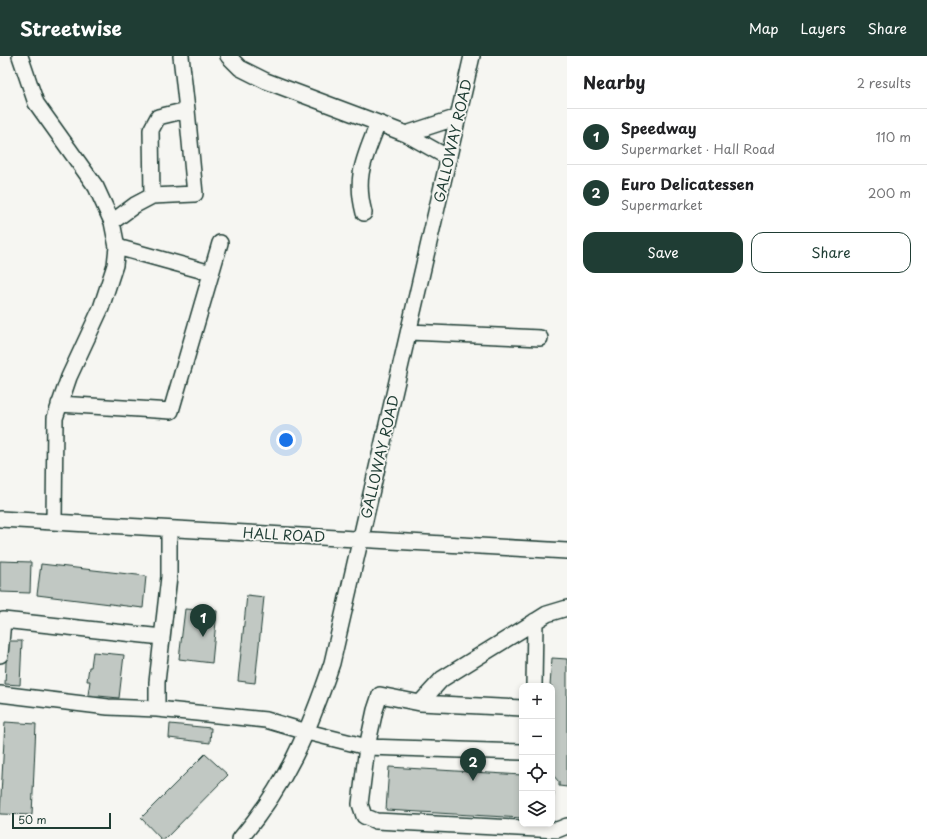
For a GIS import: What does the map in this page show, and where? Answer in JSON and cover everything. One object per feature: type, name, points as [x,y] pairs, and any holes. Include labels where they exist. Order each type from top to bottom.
[{"type":"street","points":[[20,56],[36,104],[96,187],[112,222],[117,247],[115,265],[101,308],[59,404],[55,418],[54,522]]},
{"type":"street","points":[[112,222],[135,205],[152,196],[195,194],[181,56]]},
{"type":"street","points":[[228,56],[240,68],[266,81],[406,134],[449,158]]},
{"type":"street","name":"GALLOWAY ROAD","points":[[240,839],[255,821],[281,783],[307,732],[332,662],[472,56]]},
{"type":"street","points":[[152,196],[152,130],[158,117],[187,110]]},
{"type":"street","points":[[406,134],[458,117]]},
{"type":"street","points":[[364,213],[359,194],[360,174],[378,123]]},
{"type":"street","points":[[59,404],[171,411],[220,243]]},
{"type":"street","points":[[117,247],[211,273]]},
{"type":"street","points":[[409,332],[540,338]]},
{"type":"street","name":"HALL ROAD","points":[[0,519],[567,551]]},
{"type":"street","points":[[157,709],[157,682],[169,577],[169,529]]},
{"type":"street","points":[[420,703],[442,679],[547,614],[567,608]]},
{"type":"street","points":[[0,655],[3,620],[162,637]]},
{"type":"street","points":[[534,683],[535,621]]},
{"type":"street","points":[[0,694],[108,706],[157,709],[266,720],[367,747],[519,752]]},
{"type":"street","points":[[519,708],[420,703],[380,695],[375,710],[367,747],[360,804],[364,816],[376,821],[557,830],[567,826]]},
{"type":"building","points":[[0,561],[31,562],[30,593],[0,592]]},
{"type":"building","points":[[41,564],[146,576],[143,608],[37,595]]},
{"type":"building","points":[[247,595],[264,597],[255,683],[238,681]]},
{"type":"building","points":[[185,609],[217,611],[212,663],[179,659]]},
{"type":"building","points":[[7,641],[22,641],[20,685],[5,684]]},
{"type":"building","points":[[93,652],[124,655],[119,698],[88,695],[90,681],[87,681]]},
{"type":"building","points":[[552,658],[567,659],[567,787],[559,786],[559,782],[555,777],[555,683],[550,683]]},
{"type":"building","points":[[5,722],[36,724],[32,815],[0,814]]},
{"type":"building","points":[[170,724],[211,728],[210,743],[169,738]]},
{"type":"building","points":[[205,754],[228,775],[165,839],[161,839],[141,818]]},
{"type":"building","points":[[389,767],[519,775],[519,818],[386,810]]},
{"type":"place","name":"Speedway","points":[[203,637]]},
{"type":"place","name":"Euro Delicatessen","points":[[473,781]]}]
